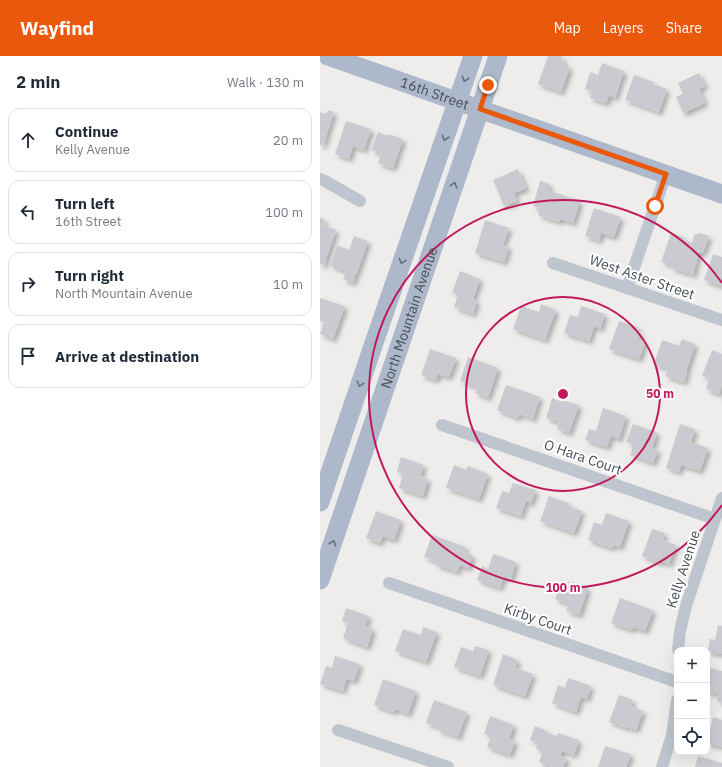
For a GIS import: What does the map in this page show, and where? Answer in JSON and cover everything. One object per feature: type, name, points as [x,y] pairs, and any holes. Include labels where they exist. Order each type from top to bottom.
[{"type":"main road","name":"16th Street","points":[[328,56],[722,194]]},
{"type":"main road","name":"North Mountain Avenue","points":[[320,502],[374,340],[473,56]]},
{"type":"main road","name":"North Mountain Avenue","points":[[320,580],[498,56]]},
{"type":"street","points":[[627,288],[666,174]]},
{"type":"street","points":[[320,179],[360,201]]},
{"type":"street","name":"West Aster Street","points":[[553,263],[722,320]]},
{"type":"street","name":"O Hara Court","points":[[442,425],[715,518]]},
{"type":"street","name":"Kelly Avenue","points":[[678,647],[680,631],[686,606],[722,498]]},
{"type":"street","name":"Kirby Court","points":[[389,583],[674,681]]},
{"type":"street","points":[[662,767],[672,735],[674,719]]},
{"type":"street","points":[[338,730],[448,767]]},
{"type":"building","points":[[548,56],[562,56],[561,60],[565,61],[563,65],[570,67],[561,92],[538,84]]},
{"type":"building","points":[[602,63],[624,71],[615,98],[609,95],[606,103],[590,98],[592,91],[585,89],[590,72],[598,75]]},
{"type":"building","points":[[699,73],[705,86],[699,89],[705,103],[683,113],[676,97],[683,94],[678,83]]},
{"type":"building","points":[[634,75],[654,82],[653,84],[667,89],[659,112],[625,100]]},
{"type":"building","points":[[328,110],[334,112],[323,146],[320,145],[320,112],[326,114]]},
{"type":"building","points":[[346,121],[371,129],[364,150],[353,146],[349,159],[335,154]]},
{"type":"building","points":[[378,132],[387,136],[388,134],[403,139],[393,168],[378,163],[381,153],[371,150]]},
{"type":"building","points":[[518,169],[526,188],[514,193],[517,201],[504,206],[493,180]]},
{"type":"building","points":[[540,181],[550,184],[548,190],[580,201],[573,223],[560,219],[559,222],[538,215],[540,208],[533,206]]},
{"type":"building","points":[[594,208],[621,217],[614,237],[601,233],[599,241],[585,236]]},
{"type":"building","points":[[320,218],[325,219],[323,225],[336,230],[324,265],[320,264]]},
{"type":"building","points":[[485,220],[509,228],[503,245],[509,247],[504,262],[475,253]]},
{"type":"building","points":[[671,233],[685,238],[684,240],[692,243],[694,235],[700,233],[709,236],[703,253],[699,252],[693,275],[671,268],[672,265],[661,262]]},
{"type":"building","points":[[354,236],[368,241],[353,283],[343,279],[346,271],[330,266],[337,245],[349,250]]},
{"type":"building","points":[[713,254],[722,257],[722,286],[704,280]]},
{"type":"building","points":[[460,271],[480,279],[473,299],[477,301],[473,314],[454,307],[458,295],[452,293]]},
{"type":"building","points":[[320,298],[345,306],[333,339],[320,334],[324,322],[320,321]]},
{"type":"building","points":[[541,304],[556,310],[545,340],[513,329],[521,306],[539,312]]},
{"type":"building","points":[[581,306],[605,314],[600,329],[594,326],[589,341],[564,333],[570,315],[578,317]]},
{"type":"building","points":[[619,321],[638,327],[636,332],[641,333],[638,340],[645,342],[639,359],[609,349]]},
{"type":"building","points":[[682,339],[695,344],[684,382],[665,376],[668,369],[654,364],[662,340],[679,346]]},
{"type":"building","points":[[430,349],[456,358],[449,377],[438,374],[436,380],[421,375]]},
{"type":"building","points":[[712,350],[722,354],[722,384],[719,394],[706,389],[709,379],[702,376]]},
{"type":"building","points":[[468,357],[498,368],[488,398],[475,393],[477,387],[460,381]]},
{"type":"building","points":[[506,385],[540,397],[533,419],[519,414],[518,418],[497,410]]},
{"type":"building","points":[[552,398],[562,402],[562,400],[579,405],[569,433],[557,429],[559,422],[546,418]]},
{"type":"building","points":[[603,408],[626,416],[619,439],[611,436],[607,447],[585,440],[589,429],[596,431]]},
{"type":"building","points":[[633,424],[657,432],[652,448],[658,450],[653,463],[630,455],[634,444],[626,442]]},
{"type":"building","points":[[680,424],[695,429],[691,442],[708,448],[700,471],[681,465],[679,472],[666,468]]},
{"type":"building","points":[[401,457],[424,465],[420,476],[428,479],[423,496],[399,488],[403,474],[397,472]]},
{"type":"building","points":[[454,465],[466,470],[468,466],[488,474],[479,499],[446,488]]},
{"type":"building","points":[[513,483],[536,490],[531,503],[526,501],[521,516],[496,508],[502,491],[509,493]]},
{"type":"building","points":[[549,496],[569,503],[568,506],[582,511],[574,533],[540,521]]},
{"type":"building","points":[[376,511],[401,520],[394,540],[382,536],[380,543],[366,538]]},
{"type":"building","points":[[606,513],[629,521],[620,547],[613,545],[612,548],[588,540],[594,522],[602,525]]},
{"type":"building","points":[[652,529],[665,533],[663,540],[676,545],[669,564],[660,561],[660,563],[642,556]]},
{"type":"building","points":[[432,535],[466,547],[464,552],[473,555],[468,568],[460,565],[457,572],[436,565],[437,562],[424,557]]},
{"type":"building","points":[[493,554],[516,562],[511,579],[504,576],[500,588],[477,580],[482,566],[488,569]]},
{"type":"building","points":[[562,580],[588,588],[579,615],[566,611],[569,604],[555,599]]},
{"type":"building","points":[[620,598],[653,610],[645,631],[633,627],[632,630],[611,623]]},
{"type":"building","points":[[346,608],[369,616],[365,626],[373,629],[367,647],[343,638],[348,623],[342,621]]},
{"type":"building","points":[[718,625],[722,626],[722,654],[710,652],[709,647],[710,639],[715,640]]},
{"type":"building","points":[[423,627],[437,632],[426,662],[395,651],[403,629],[421,635]]},
{"type":"building","points":[[475,646],[489,650],[480,676],[454,667],[461,647],[473,651]]},
{"type":"building","points":[[503,654],[518,660],[515,668],[533,674],[525,696],[493,685]]},
{"type":"building","points":[[335,656],[360,664],[354,681],[346,679],[343,691],[320,684],[326,666],[332,668]]},
{"type":"building","points":[[710,668],[722,671],[722,702],[717,701],[718,694],[710,693]]},
{"type":"building","points":[[568,678],[591,686],[587,699],[581,697],[576,712],[552,703],[558,685],[565,688]]},
{"type":"building","points":[[383,679],[416,691],[408,714],[395,709],[394,712],[374,705]]},
{"type":"building","points":[[619,695],[633,700],[631,706],[643,711],[636,730],[609,722]]},
{"type":"building","points":[[434,700],[467,712],[458,737],[438,730],[439,727],[426,723]]},
{"type":"building","points":[[490,716],[514,725],[509,739],[515,741],[510,755],[487,747],[491,736],[484,734]]},
{"type":"building","points":[[713,717],[722,720],[722,747],[710,744],[710,731]]},
{"type":"building","points":[[535,726],[556,736],[558,733],[579,740],[574,755],[562,751],[560,756],[567,758],[563,767],[553,767],[539,762],[543,751],[536,749],[538,743],[530,740]]},
{"type":"building","points":[[605,746],[631,754],[626,767],[598,767]]},
{"type":"building","points":[[698,756],[722,763],[722,767],[695,767]]},
{"type":"route","points":[[488,85],[480,109],[666,174],[655,206]]}]
